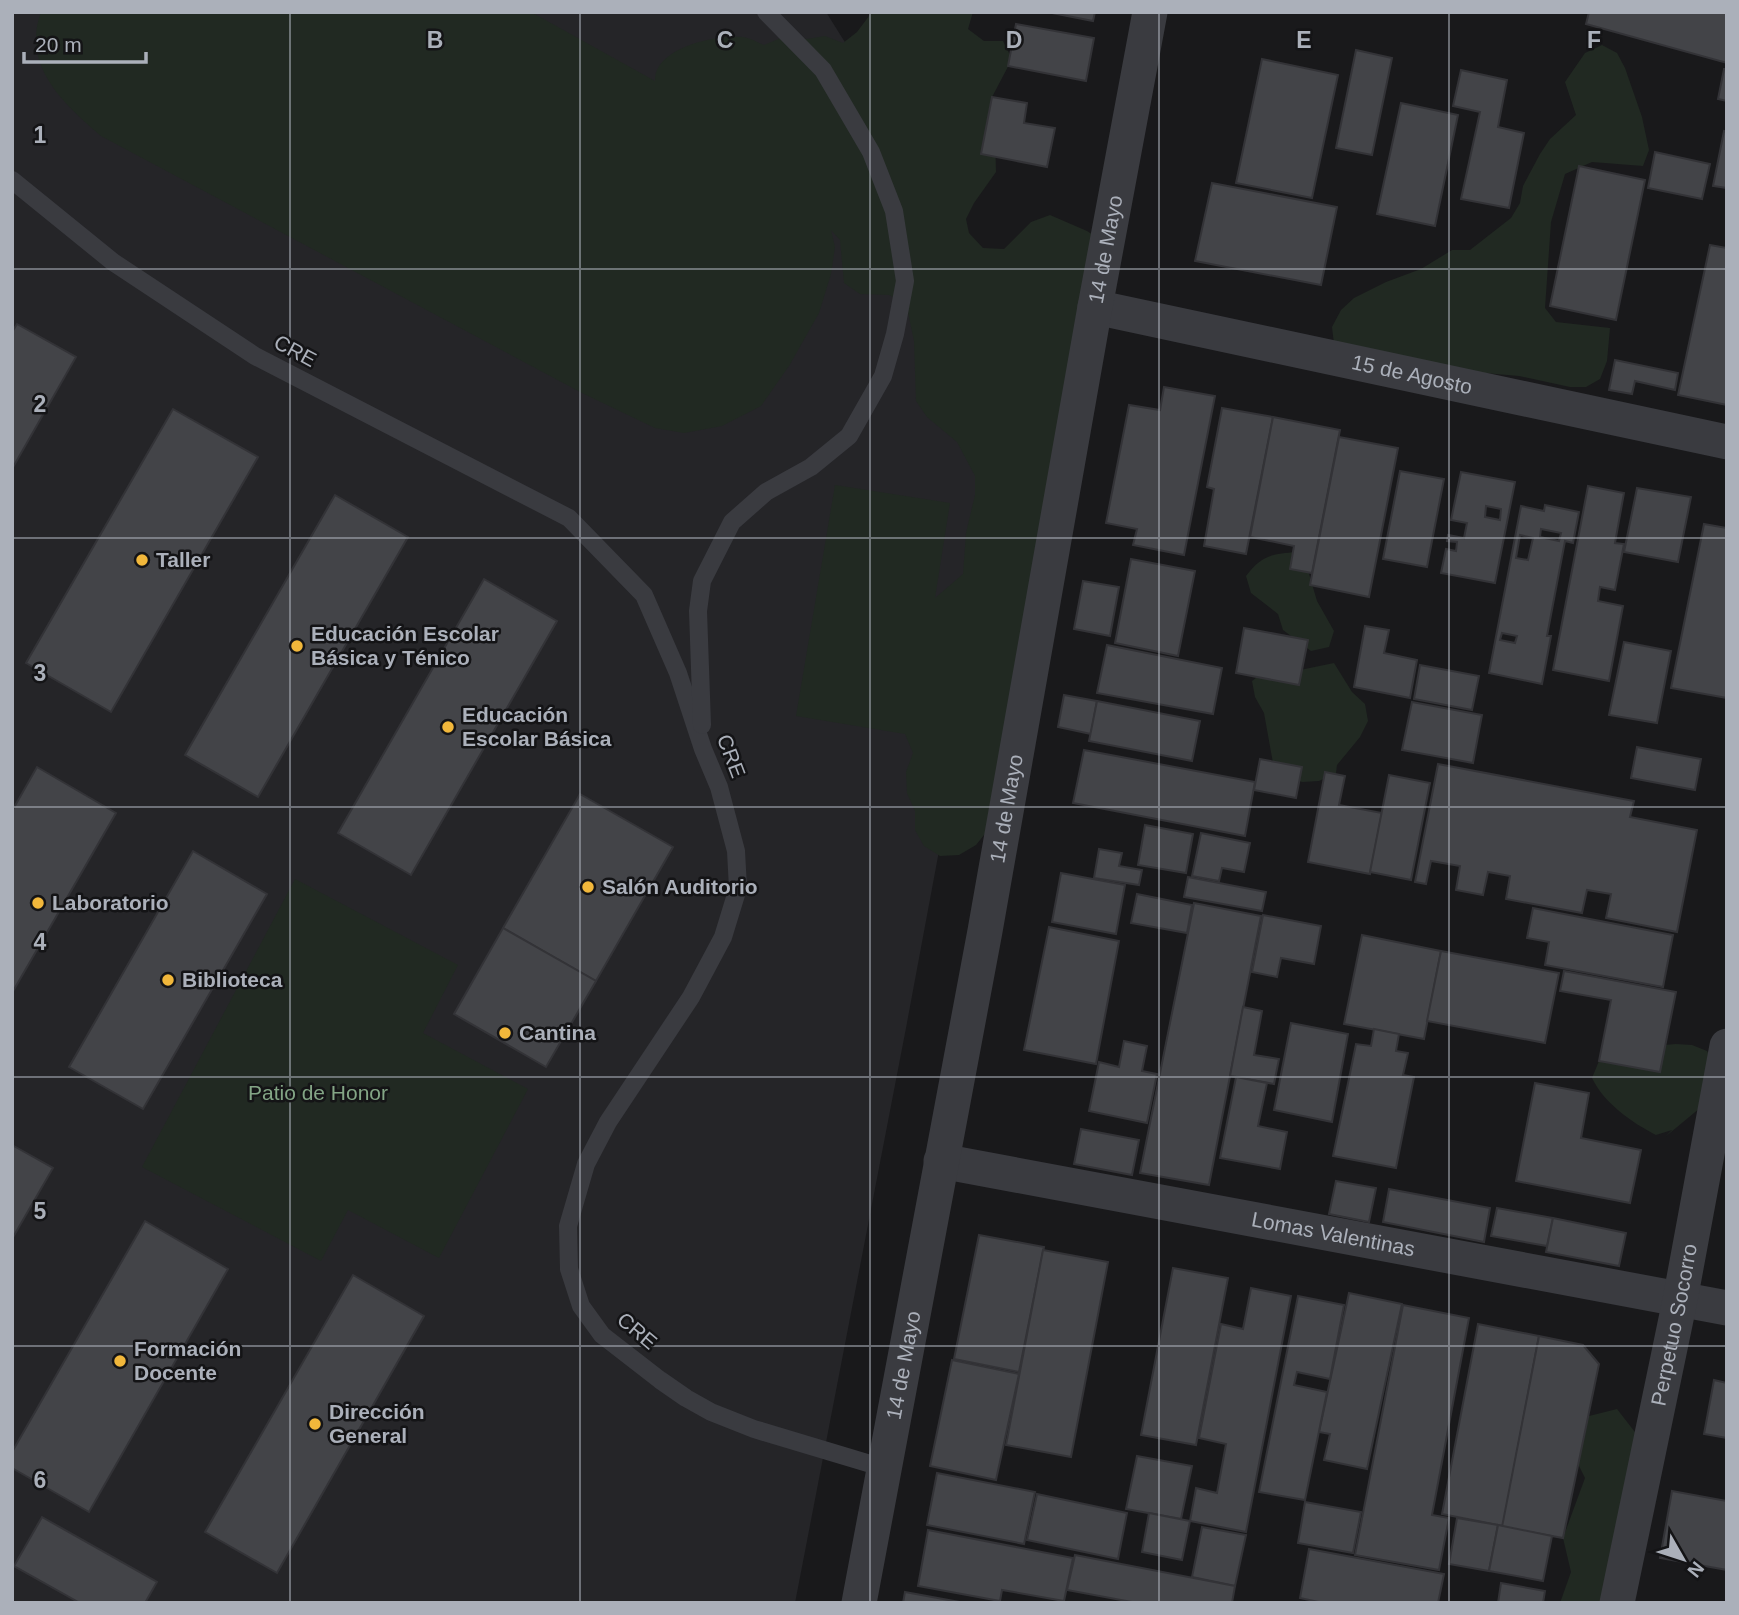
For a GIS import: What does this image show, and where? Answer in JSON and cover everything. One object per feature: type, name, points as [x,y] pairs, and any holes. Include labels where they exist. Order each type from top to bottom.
[{"type":"street","name":"14 de Mayo","points":[[859,1603],[985,931],[1150,12]]},
{"type":"street","name":"15 de Agosto","points":[[1095,307],[1727,442]]},
{"type":"street","name":"Perpetuo Socorro","points":[[1617,1603],[1680,1300],[1727,1046]]},
{"type":"street","name":"Lomas Valentinas","points":[[941,1161],[1727,1308]]},
{"type":"lane","points":[[703,749],[698,611],[702,581],[732,522],[765,492],[811,467],[849,436],[883,376],[895,334],[905,281],[894,211],[871,152],[823,70],[766,12]]},
{"type":"lane","name":"CRE","points":[[12,180],[113,262],[255,356],[569,518],[644,595],[678,673],[703,749],[719,787],[736,851],[738,888],[723,937],[691,997],[608,1122],[586,1164],[568,1226],[569,1269],[581,1306],[602,1335],[686,1398],[711,1412],[754,1429],[884,1468]]},
{"type":"shaded area","points":[[12,12],[826,12],[981,259],[1046,277],[906,1028],[795,1603],[12,1603]]},
{"type":"green space","points":[[41,12],[531,12],[655,81],[657,70],[672,54],[708,40],[743,37],[764,45],[788,35],[807,39],[825,36],[843,43],[857,32],[872,12],[973,12],[968,29],[984,41],[1003,41],[1012,59],[991,99],[988,116],[995,136],[996,172],[966,219],[969,233],[983,248],[1004,249],[1031,222],[1050,215],[1087,231],[1108,245],[988,830],[976,845],[959,855],[940,856],[924,846],[915,830],[915,811],[907,793],[906,772],[913,753],[905,734],[796,716],[835,485],[950,503],[935,598],[963,574],[966,533],[975,495],[975,476],[957,442],[927,417],[916,401],[914,341],[906,303],[889,295],[860,294],[844,283],[840,240],[831,230],[835,247],[831,274],[819,313],[789,366],[761,406],[722,426],[684,433],[655,428],[582,393],[101,136],[60,97],[41,67],[36,32]]},
{"type":"green space","points":[[1602,45],[1617,53],[1625,68],[1642,117],[1649,150],[1643,166],[1592,162],[1565,174],[1551,222],[1545,308],[1556,322],[1610,328],[1607,361],[1600,379],[1586,387],[1570,387],[1519,376],[1450,370],[1334,344],[1332,327],[1341,310],[1354,298],[1421,269],[1452,250],[1470,250],[1511,218],[1520,203],[1523,186],[1540,154],[1550,139],[1576,115],[1565,82],[1585,53]]},
{"type":"green space","points":[[1297,552],[1307,567],[1317,601],[1334,631],[1329,647],[1311,651],[1283,630],[1278,614],[1251,593],[1246,576],[1257,564],[1274,555]]},
{"type":"green space","points":[[1334,663],[1352,692],[1365,704],[1368,721],[1360,737],[1337,765],[1336,773],[1319,781],[1302,782],[1286,775],[1273,763],[1264,713],[1255,697],[1252,681],[1265,671],[1300,670]]},
{"type":"green space","name":"Patio de Honor","points":[[295,879],[458,965],[423,1033],[528,1089],[439,1258],[348,1210],[321,1261],[142,1167]]},
{"type":"green space","points":[[1692,1045],[1707,1051],[1716,1067],[1706,1103],[1665,1137],[1672,1130],[1656,1135],[1637,1124],[1611,1104],[1592,1078],[1599,1061],[1641,1047]]},
{"type":"green space","points":[[1617,1409],[1638,1436],[1621,1603],[1560,1603],[1571,1572],[1563,1538],[1585,1478],[1569,1446],[1585,1417]]},
{"type":"building","points":[[1047,12],[1095,12],[1093,21]]},
{"type":"building","points":[[1589,12],[1727,12],[1727,63],[1586,24]]},
{"type":"building","points":[[1016,24],[1094,38],[1086,81],[1008,66]]},
{"type":"building","points":[[1356,50],[1392,58],[1372,155],[1336,148]]},
{"type":"building","points":[[1262,59],[1338,75],[1312,198],[1236,183]]},
{"type":"building","points":[[1724,69],[1727,69],[1727,101],[1718,99]]},
{"type":"building","points":[[1461,70],[1507,80],[1498,127],[1524,133],[1509,208],[1461,199],[1480,112],[1453,106]]},
{"type":"building","points":[[992,97],[1027,103],[1024,123],[1055,128],[1047,167],[981,154]]},
{"type":"building","points":[[1401,103],[1458,115],[1435,226],[1377,214]]},
{"type":"building","points":[[1724,131],[1727,132],[1727,188],[1713,186]]},
{"type":"building","points":[[1655,152],[1710,164],[1702,199],[1648,188]]},
{"type":"building","points":[[1579,166],[1645,180],[1616,320],[1550,306]]},
{"type":"building","points":[[1212,183],[1337,207],[1321,285],[1195,261]]},
{"type":"building","points":[[1710,245],[1727,248],[1727,405],[1678,395]]},
{"type":"building","points":[[17,324],[76,357],[12,469],[12,332]]},
{"type":"building","points":[[1615,360],[1678,373],[1675,390],[1635,381],[1632,394],[1609,390]]},
{"type":"building","points":[[1164,387],[1215,396],[1184,555],[1133,545],[1137,529],[1106,523],[1129,405],[1160,410]]},
{"type":"building","points":[[1222,408],[1273,417],[1246,554],[1204,546],[1214,489],[1207,487]]},
{"type":"building","name":"Taller","points":[[173,409],[258,457],[111,712],[26,663]]},
{"type":"building","points":[[1273,417],[1340,430],[1312,573],[1290,569],[1294,546],[1250,537]]},
{"type":"building","points":[[1339,437],[1398,448],[1369,597],[1310,585]]},
{"type":"building","points":[[1400,471],[1444,479],[1427,567],[1383,559]]},
{"type":"building","points":[[1461,472],[1515,482],[1495,583],[1441,573],[1446,549],[1456,551],[1457,542],[1447,541],[1448,535],[1464,538],[1467,523],[1451,520]],"holes":[[[1486,506],[1501,509],[1500,520],[1485,517]]]},
{"type":"building","points":[[1588,486],[1624,493],[1615,543],[1624,544],[1615,590],[1600,587],[1598,601],[1623,606],[1609,681],[1553,670]]},
{"type":"building","points":[[1637,488],[1691,497],[1678,562],[1624,552]]},
{"type":"building","name":"Educación Escolar Básica y Ténico","points":[[335,495],[408,537],[258,797],[185,755]]},
{"type":"building","points":[[1545,505],[1579,512],[1573,543],[1565,541],[1547,636],[1551,636],[1542,684],[1489,673],[1521,506],[1544,511]],"holes":[[[1541,529],[1561,533],[1559,541],[1540,537]],[[1520,535],[1533,538],[1528,560],[1516,558]],[[1502,633],[1517,636],[1515,643],[1500,640]]]},
{"type":"building","points":[[1704,524],[1727,528],[1727,698],[1671,688]]},
{"type":"building","points":[[1131,559],[1195,571],[1178,656],[1115,643]]},
{"type":"building","name":"Educación Escolar Básica","points":[[484,579],[557,621],[411,875],[338,833]]},
{"type":"building","points":[[1083,581],[1119,587],[1110,636],[1074,629]]},
{"type":"building","points":[[1365,626],[1389,630],[1384,653],[1417,660],[1410,698],[1354,687]]},
{"type":"building","points":[[1244,628],[1308,640],[1299,685],[1236,673]]},
{"type":"building","points":[[1624,642],[1671,651],[1657,723],[1609,715]]},
{"type":"building","points":[[1107,645],[1222,668],[1213,714],[1097,693]]},
{"type":"building","points":[[1420,665],[1479,676],[1472,710],[1414,699]]},
{"type":"building","points":[[1064,695],[1097,701],[1091,734],[1058,727]]},
{"type":"building","points":[[1097,701],[1200,721],[1192,761],[1089,741]]},
{"type":"building","points":[[1412,702],[1482,715],[1473,763],[1402,750]]},
{"type":"building","points":[[1637,747],[1701,759],[1695,790],[1631,778]]},
{"type":"building","points":[[1084,750],[1255,782],[1245,836],[1073,803]]},
{"type":"building","points":[[1260,759],[1302,767],[1296,798],[1254,790]]},
{"type":"building","points":[[1438,764],[1634,801],[1630,817],[1697,830],[1677,932],[1606,918],[1611,894],[1587,890],[1582,913],[1506,899],[1510,876],[1488,872],[1483,895],[1456,890],[1460,866],[1431,861],[1426,884],[1415,882]]},
{"type":"building","name":"Laboratorio","points":[[37,767],[116,813],[12,993],[12,811]]},
{"type":"building","points":[[1325,772],[1345,776],[1339,805],[1382,813],[1370,874],[1308,862]]},
{"type":"building","points":[[1389,775],[1430,783],[1411,880],[1370,872]]},
{"type":"building","name":"Salón Auditorio","points":[[580,794],[673,847],[596,981],[503,928]]},
{"type":"building","points":[[1145,825],[1193,834],[1186,873],[1138,865]]},
{"type":"building","points":[[1201,833],[1250,843],[1244,872],[1222,868],[1219,881],[1192,876]]},
{"type":"building","points":[[1099,849],[1122,853],[1119,866],[1142,870],[1139,885],[1094,878]]},
{"type":"building","name":"Biblioteca","points":[[193,851],[267,894],[143,1109],[69,1067]]},
{"type":"building","points":[[1061,873],[1125,885],[1116,934],[1052,922]]},
{"type":"building","points":[[1188,877],[1266,892],[1262,911],[1184,897]]},
{"type":"building","points":[[1137,894],[1192,905],[1187,933],[1131,923]]},
{"type":"building","points":[[1194,903],[1261,916],[1209,1185],[1140,1173]]},
{"type":"building","points":[[1533,908],[1673,935],[1663,987],[1545,965],[1549,942],[1527,938]]},
{"type":"building","points":[[1263,915],[1321,926],[1314,964],[1281,958],[1277,977],[1252,972]]},
{"type":"building","points":[[1049,927],[1119,941],[1096,1064],[1024,1050]]},
{"type":"building","points":[[503,928],[596,981],[546,1067],[454,1014]]},
{"type":"building","points":[[1362,935],[1441,951],[1424,1039],[1344,1024]]},
{"type":"building","points":[[1441,951],[1559,973],[1545,1043],[1427,1021]]},
{"type":"building","points":[[1564,971],[1676,992],[1660,1072],[1599,1061],[1611,1000],[1560,991]]},
{"type":"building","points":[[1243,1007],[1262,1011],[1254,1055],[1279,1059],[1274,1084],[1230,1076]]},
{"type":"building","points":[[1291,1023],[1348,1034],[1332,1122],[1274,1110]]},
{"type":"building","points":[[1374,1029],[1399,1034],[1396,1051],[1408,1053],[1403,1075],[1414,1077],[1396,1168],[1333,1156],[1356,1044],[1371,1046]]},
{"type":"building","points":[[1124,1041],[1147,1046],[1142,1071],[1157,1074],[1147,1123],[1089,1111],[1099,1062],[1119,1067]]},
{"type":"building","points":[[1236,1077],[1267,1083],[1258,1126],[1287,1132],[1280,1169],[1220,1158]]},
{"type":"building","points":[[1535,1083],[1589,1093],[1581,1138],[1641,1150],[1630,1203],[1516,1181]]},
{"type":"building","points":[[1081,1129],[1139,1140],[1132,1175],[1074,1164]]},
{"type":"building","points":[[12,1145],[53,1168],[12,1239]]},
{"type":"building","points":[[1336,1181],[1376,1188],[1369,1222],[1329,1214]]},
{"type":"building","points":[[1389,1189],[1490,1208],[1484,1242],[1383,1222]]},
{"type":"building","points":[[1497,1208],[1553,1218],[1547,1246],[1491,1236]]},
{"type":"building","points":[[1553,1218],[1626,1233],[1619,1266],[1546,1252]]},
{"type":"building","name":"Formación Docente","points":[[145,1221],[228,1269],[89,1512],[12,1468],[12,1452]]},
{"type":"building","points":[[979,1235],[1044,1247],[1019,1372],[954,1359]]},
{"type":"building","points":[[1043,1250],[1108,1262],[1071,1457],[1006,1445]]},
{"type":"building","points":[[1173,1268],[1228,1278],[1196,1445],[1141,1435]]},
{"type":"building","name":"Dirección General","points":[[353,1275],[424,1316],[277,1573],[205,1532]]},
{"type":"building","points":[[1251,1288],[1291,1296],[1246,1532],[1190,1521],[1196,1488],[1217,1493],[1226,1444],[1199,1438],[1221,1324],[1243,1329]]},
{"type":"building","points":[[1349,1293],[1402,1304],[1367,1469],[1324,1460],[1330,1434],[1319,1432]]},
{"type":"building","points":[[1298,1296],[1344,1305],[1330,1379],[1297,1372],[1294,1385],[1327,1392],[1305,1500],[1259,1492]]},
{"type":"building","points":[[1403,1305],[1469,1318],[1432,1515],[1449,1518],[1439,1570],[1355,1555]]},
{"type":"building","points":[[1478,1324],[1539,1336],[1503,1526],[1442,1514]]},
{"type":"building","points":[[1539,1336],[1583,1345],[1599,1364],[1563,1538],[1502,1527]]},
{"type":"building","points":[[952,1360],[1019,1374],[996,1480],[930,1466]]},
{"type":"building","points":[[1714,1380],[1727,1383],[1727,1438],[1704,1434]]},
{"type":"building","points":[[1137,1456],[1192,1466],[1181,1519],[1126,1509]]},
{"type":"building","points":[[937,1473],[1035,1492],[1024,1544],[927,1525]]},
{"type":"building","points":[[1672,1491],[1727,1501],[1727,1570],[1660,1558]]},
{"type":"building","points":[[1037,1494],[1127,1513],[1118,1559],[1027,1540]]},
{"type":"building","points":[[1305,1502],[1361,1512],[1353,1553],[1298,1543]]},
{"type":"building","points":[[1149,1513],[1190,1521],[1182,1560],[1142,1552]]},
{"type":"building","points":[[42,1517],[157,1582],[145,1603],[80,1603],[14,1566]]},
{"type":"building","points":[[1457,1518],[1498,1525],[1489,1571],[1449,1564]]},
{"type":"building","points":[[1498,1525],[1552,1536],[1543,1581],[1489,1571]]},
{"type":"building","points":[[1202,1527],[1246,1535],[1235,1586],[1192,1577]]},
{"type":"building","points":[[928,1530],[1073,1558],[1064,1601],[1002,1590],[1000,1601],[918,1586]]},
{"type":"building","points":[[1309,1549],[1444,1574],[1438,1603],[1323,1603],[1300,1598]]},
{"type":"building","points":[[1075,1555],[1235,1586],[1232,1603],[1137,1603],[1067,1590]]},
{"type":"building","points":[[1501,1583],[1545,1591],[1543,1603],[1498,1603]]},
{"type":"building","points":[[905,1592],[965,1603],[903,1603]]},
{"type":"place","name":"Taller","points":[[142,560]]},
{"type":"place","name":"Educación Escolar Básica y Ténico","points":[[297,646]]},
{"type":"place","name":"Educación Escolar Básica","points":[[448,727]]},
{"type":"place","name":"Salón Auditorio","points":[[588,887]]},
{"type":"place","name":"Laboratorio","points":[[38,903]]},
{"type":"place","name":"Biblioteca","points":[[168,980]]},
{"type":"place","name":"Cantina","points":[[505,1033]]},
{"type":"place","name":"Formación Docente","points":[[120,1361]]},
{"type":"place","name":"Dirección General","points":[[315,1424]]}]
